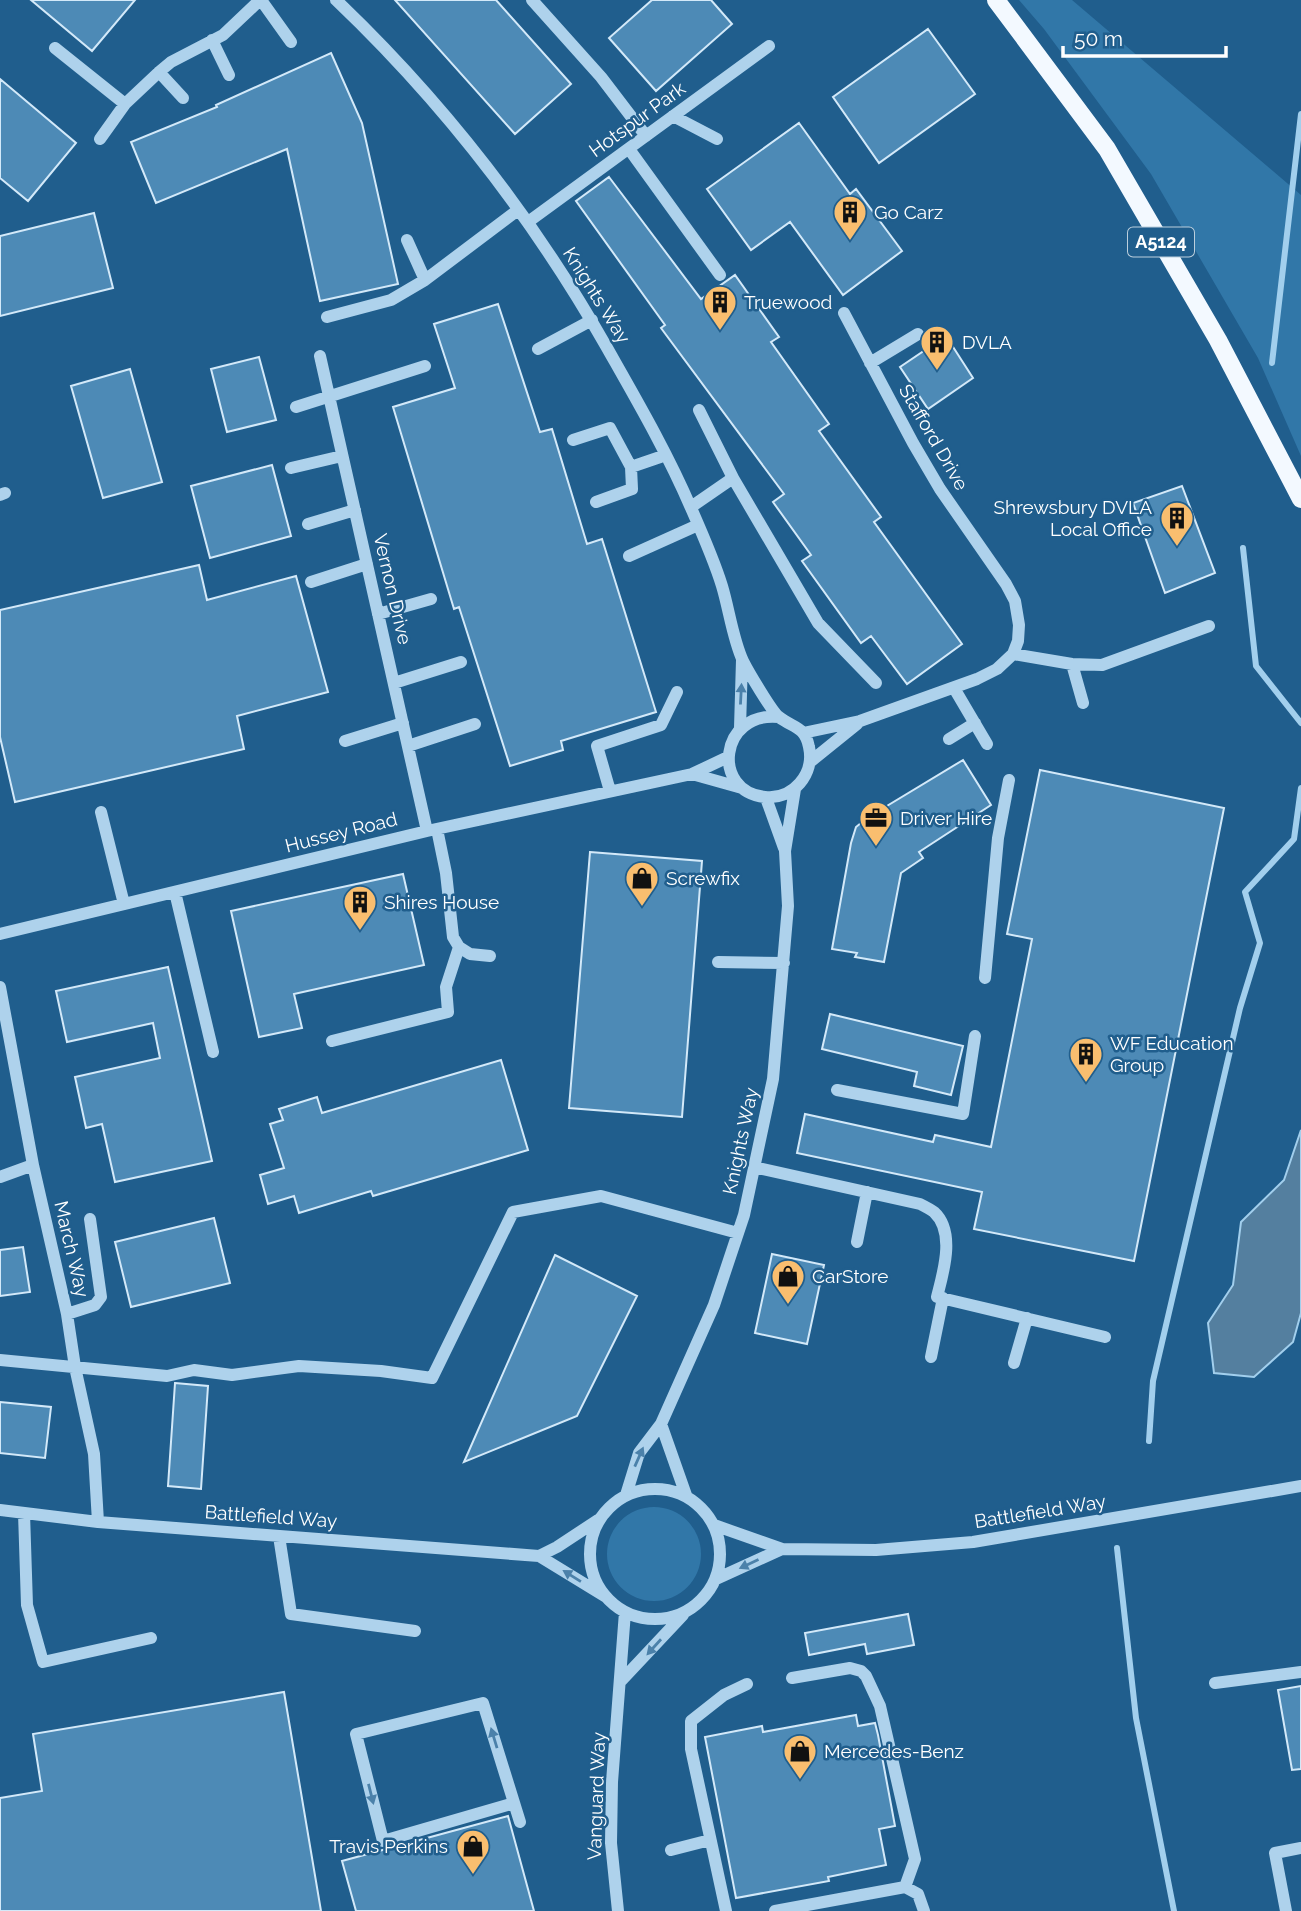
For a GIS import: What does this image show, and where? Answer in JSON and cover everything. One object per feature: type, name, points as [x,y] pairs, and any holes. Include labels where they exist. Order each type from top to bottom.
[{"type":"main road","name":"A5124","points":[[996,0],[1107,149],[1218,340],[1301,499]]},
{"type":"street","points":[[100,139],[125,104],[159,72],[171,62],[223,34],[260,0],[291,43]]},
{"type":"street","name":"Knights Way","points":[[336,0],[371,33],[438,107],[528,222],[592,320],[666,455],[691,507],[721,582],[742,660],[740,729],[731,742],[728,757]]},
{"type":"street","points":[[536,1],[601,77],[646,136]]},
{"type":"street","points":[[212,40],[229,75]]},
{"type":"street","name":"Hotspur Park","points":[[528,222],[769,46]]},
{"type":"street","points":[[55,48],[125,104]]},
{"type":"street","points":[[159,72],[183,98]]},
{"type":"street","points":[[673,116],[717,139]]},
{"type":"street","points":[[629,149],[720,275]]},
{"type":"street","points":[[327,317],[391,300],[425,280],[519,210]]},
{"type":"street","points":[[407,240],[425,280]]},
{"type":"street","name":"Stafford Drive","points":[[844,313],[940,489],[1015,601],[1020,625],[1013,654]]},
{"type":"street","points":[[538,349],[592,320]]},
{"type":"street","points":[[870,363],[918,334]]},
{"type":"street","name":"Vernon Drive","points":[[320,356],[408,746],[446,873],[453,937],[459,947]]},
{"type":"street","points":[[296,407],[425,366]]},
{"type":"street","points":[[699,410],[733,478],[818,623],[876,682]]},
{"type":"street","points":[[573,440],[610,428],[631,467],[632,489],[596,502]]},
{"type":"street","points":[[631,467],[666,455]]},
{"type":"street","points":[[291,468],[342,456]]},
{"type":"street","points":[[691,507],[733,478]]},
{"type":"street","points":[[308,524],[355,510]]},
{"type":"street","points":[[629,556],[698,525]]},
{"type":"street","points":[[311,582],[367,564]]},
{"type":"street","points":[[378,614],[431,598]]},
{"type":"street","points":[[810,762],[809,746],[803,733],[860,721],[954,688],[997,669],[1013,654],[1072,664],[1102,665],[1209,626]]},
{"type":"street","name":"Knights Way","points":[[742,660],[779,717],[793,723],[803,733]]},
{"type":"street","points":[[394,683],[461,662]]},
{"type":"street","points":[[1072,664],[1083,703]]},
{"type":"street","points":[[954,688],[988,744]]},
{"type":"street","points":[[610,791],[597,747],[661,725],[677,692]]},
{"type":"street","points":[[740,729],[752,719],[779,717]]},
{"type":"street","points":[[810,762],[860,721]]},
{"type":"street","points":[[345,741],[403,723]]},
{"type":"street","points":[[949,739],[975,723]]},
{"type":"street","points":[[408,746],[475,724]]},
{"type":"street","points":[[728,757],[734,778],[754,795],[766,798],[784,795],[795,789]]},
{"type":"street","name":"Hussey Road","points":[[0,934],[432,830],[692,774],[728,757]]},
{"type":"street","name":"Knights Way","points":[[626,1495],[639,1453],[662,1424],[714,1305],[738,1233],[773,1079],[785,963],[788,906],[785,852],[795,789],[806,775],[810,762]]},
{"type":"street","name":"Hussey Road","points":[[692,774],[744,789]]},
{"type":"street","points":[[985,978],[998,838],[1009,780]]},
{"type":"street","name":"Knights Way","points":[[766,798],[785,852]]},
{"type":"street","points":[[101,812],[124,904]]},
{"type":"street","points":[[175,892],[213,1052]]},
{"type":"street","points":[[332,1041],[448,1012],[446,987],[459,947],[470,954],[490,956]]},
{"type":"street","points":[[718,962],[785,963]]},
{"type":"street","name":"March Way","points":[[0,987],[33,1165],[68,1314],[75,1367],[94,1454],[98,1522]]},
{"type":"street","points":[[837,1090],[963,1114],[975,1036]]},
{"type":"street","points":[[0,1177],[33,1165]]},
{"type":"street","points":[[754,1167],[920,1203],[936,1213],[942,1226],[947,1255],[937,1297],[1105,1337]]},
{"type":"street","points":[[857,1242],[867,1192]]},
{"type":"street","points":[[0,1360],[167,1376],[194,1370],[232,1375],[299,1366],[432,1378],[513,1212],[601,1196],[738,1233]]},
{"type":"street","points":[[68,1314],[95,1305],[101,1297],[90,1219]]},
{"type":"street","points":[[931,1357],[943,1298]]},
{"type":"street","points":[[1014,1363],[1027,1318]]},
{"type":"street","points":[[662,1424],[686,1495]]},
{"type":"street","name":"Battlefield Way","points":[[686,1495],[702,1508],[714,1525],[782,1549],[876,1550],[973,1542],[1301,1486]]},
{"type":"street","points":[[539,1556],[600,1518],[611,1505],[626,1495],[645,1489],[666,1489],[686,1495]]},
{"type":"street","name":"Battlefield Way","points":[[0,1510],[98,1522],[539,1556],[606,1597],[625,1612],[655,1620],[685,1613],[698,1604],[716,1579],[782,1549]]},
{"type":"street","points":[[24,1513],[27,1605],[43,1662],[152,1638]]},
{"type":"street","name":"Battlefield Way","points":[[600,1518],[592,1538],[590,1559],[595,1579],[606,1597]]},
{"type":"street","points":[[714,1525],[720,1542],[721,1561],[716,1579]]},
{"type":"street","points":[[279,1536],[291,1614],[415,1631]]},
{"type":"street","name":"Vanguard Way","points":[[618,1911],[611,1831],[612,1782],[625,1612]]},
{"type":"street","points":[[621,1681],[685,1613]]},
{"type":"street","points":[[792,1678],[850,1668],[861,1671],[871,1684],[880,1706],[915,1859],[905,1887]]},
{"type":"street","points":[[1215,1683],[1301,1672]]},
{"type":"street","points":[[726,1911],[691,1749],[691,1720],[723,1695],[747,1684]]},
{"type":"street","points":[[514,1803],[383,1841],[356,1734],[483,1703],[520,1822]]},
{"type":"street","points":[[671,1850],[710,1840]]},
{"type":"street","points":[[1286,1911],[1275,1853],[1301,1848]]},
{"type":"street","points":[[775,1911],[905,1887],[918,1894],[925,1911]]},
{"type":"shaded area","points":[[1019,0],[1072,0],[1301,195],[1301,456],[1258,358],[1151,174],[1044,29]]},
{"type":"shaded area","points":[[1301,1130],[1301,1313],[1293,1342],[1254,1377],[1214,1373],[1208,1323],[1233,1285],[1241,1222],[1284,1180]]},
{"type":"shaded area","points":[[654,1507],[672,1511],[687,1521],[697,1536],[701,1554],[697,1572],[687,1587],[672,1597],[654,1601],[636,1597],[621,1587],[611,1572],[607,1554],[611,1536],[621,1521],[636,1511]]},
{"type":"building","points":[[31,0],[135,0],[92,51]]},
{"type":"building","points":[[395,0],[496,0],[571,84],[515,134]]},
{"type":"building","points":[[652,0],[711,0],[732,24],[656,91],[609,38]]},
{"type":"building","points":[[928,29],[975,94],[879,163],[833,97]]},
{"type":"building","points":[[331,53],[362,123],[398,284],[320,301],[287,149],[156,203],[131,142],[217,107],[216,105]]},
{"type":"building","points":[[0,79],[76,143],[28,201],[0,178]]},
{"type":"building","points":[[799,123],[850,194],[856,189],[902,251],[843,295],[790,222],[751,250],[707,189]]},
{"type":"building","points":[[609,177],[701,299],[735,275],[779,337],[771,342],[829,424],[819,431],[881,517],[874,522],[962,644],[907,684],[871,636],[861,643],[802,561],[811,555],[773,502],[784,494],[661,328],[665,325],[576,201]]},
{"type":"building","points":[[94,213],[113,288],[0,316],[0,236]]},
{"type":"building","points":[[498,304],[540,432],[552,429],[587,544],[602,539],[656,712],[561,741],[563,750],[510,766],[459,607],[454,609],[393,407],[455,388],[434,324]]},
{"type":"building","name":"DVLA","points":[[946,336],[973,378],[928,409],[900,367]]},
{"type":"building","points":[[259,357],[276,420],[227,432],[211,369]]},
{"type":"building","points":[[130,369],[162,482],[103,498],[71,386]]},
{"type":"building","points":[[272,465],[291,536],[210,558],[191,486]]},
{"type":"building","name":"Shrewsbury DVLA Local Office","points":[[1182,486],[1215,573],[1165,593],[1133,503]]},
{"type":"building","points":[[199,565],[207,600],[296,576],[328,692],[237,716],[244,749],[15,802],[0,737],[0,610]]},
{"type":"building","points":[[963,760],[991,805],[919,852],[923,858],[901,873],[884,962],[855,957],[857,953],[832,949],[856,827]]},
{"type":"building","name":"WF Education Group","points":[[1040,770],[1224,808],[1134,1261],[974,1229],[982,1192],[797,1153],[805,1114],[933,1142],[935,1135],[991,1147],[1032,939],[1007,934]]},
{"type":"building","points":[[590,852],[702,861],[682,1117],[569,1108]]},
{"type":"building","points":[[403,874],[424,965],[294,994],[302,1028],[259,1037],[231,911]]},
{"type":"building","points":[[168,967],[212,1161],[115,1182],[102,1124],[86,1128],[75,1077],[160,1058],[153,1023],[67,1042],[56,991]]},
{"type":"building","points":[[830,1014],[963,1046],[951,1095],[914,1086],[917,1072],[822,1049]]},
{"type":"building","points":[[501,1060],[528,1150],[373,1196],[371,1191],[299,1213],[294,1196],[268,1204],[260,1175],[284,1168],[270,1124],[283,1120],[279,1109],[317,1097],[322,1113]]},
{"type":"building","points":[[214,1218],[230,1283],[131,1307],[115,1242]]},
{"type":"building","points":[[23,1247],[30,1292],[0,1296],[0,1250]]},
{"type":"building","name":"CarStore","points":[[772,1254],[824,1265],[807,1344],[755,1333]]},
{"type":"building","points":[[555,1255],[637,1296],[577,1416],[464,1462]]},
{"type":"building","points":[[175,1383],[208,1386],[201,1489],[168,1486]]},
{"type":"building","points":[[0,1402],[51,1407],[45,1458],[0,1453]]},
{"type":"building","points":[[908,1614],[914,1645],[867,1654],[865,1644],[809,1655],[805,1633]]},
{"type":"building","points":[[1301,1686],[1301,1769],[1292,1770],[1278,1690]]},
{"type":"building","points":[[284,1692],[321,1911],[0,1911],[0,1798],[42,1791],[33,1734]]},
{"type":"building","name":"Mercedes-Benz","points":[[856,1715],[858,1726],[875,1723],[878,1735],[895,1826],[879,1829],[886,1865],[828,1877],[829,1881],[736,1898],[705,1737],[762,1726],[763,1732]]},
{"type":"building","points":[[508,1816],[534,1911],[356,1911],[342,1861]]},
{"type":"waterway","points":[[1272,363],[1301,114]]},
{"type":"waterway","points":[[1243,548],[1256,666],[1301,723]]},
{"type":"waterway","points":[[1149,1441],[1153,1381],[1240,1008],[1260,943],[1245,892],[1294,839],[1301,788]]},
{"type":"waterway","points":[[1117,1548],[1136,1718],[1174,1911]]},
{"type":"place","name":"Go Carz","points":[[850,242]]},
{"type":"place","name":"Truewood","points":[[720,332]]},
{"type":"place","name":"DVLA","points":[[937,372]]},
{"type":"place","name":"Shrewsbury DVLA Local Office","points":[[1177,548]]},
{"type":"place","name":"Driver Hire","points":[[876,848]]},
{"type":"place","name":"Screwfix","points":[[642,908]]},
{"type":"place","name":"Shires House","points":[[360,932]]},
{"type":"place","name":"WF Education Group","points":[[1086,1084]]},
{"type":"place","name":"CarStore","points":[[788,1306]]},
{"type":"place","name":"Mercedes-Benz","points":[[800,1781]]},
{"type":"place","name":"Travis Perkins","points":[[473,1876]]}]
